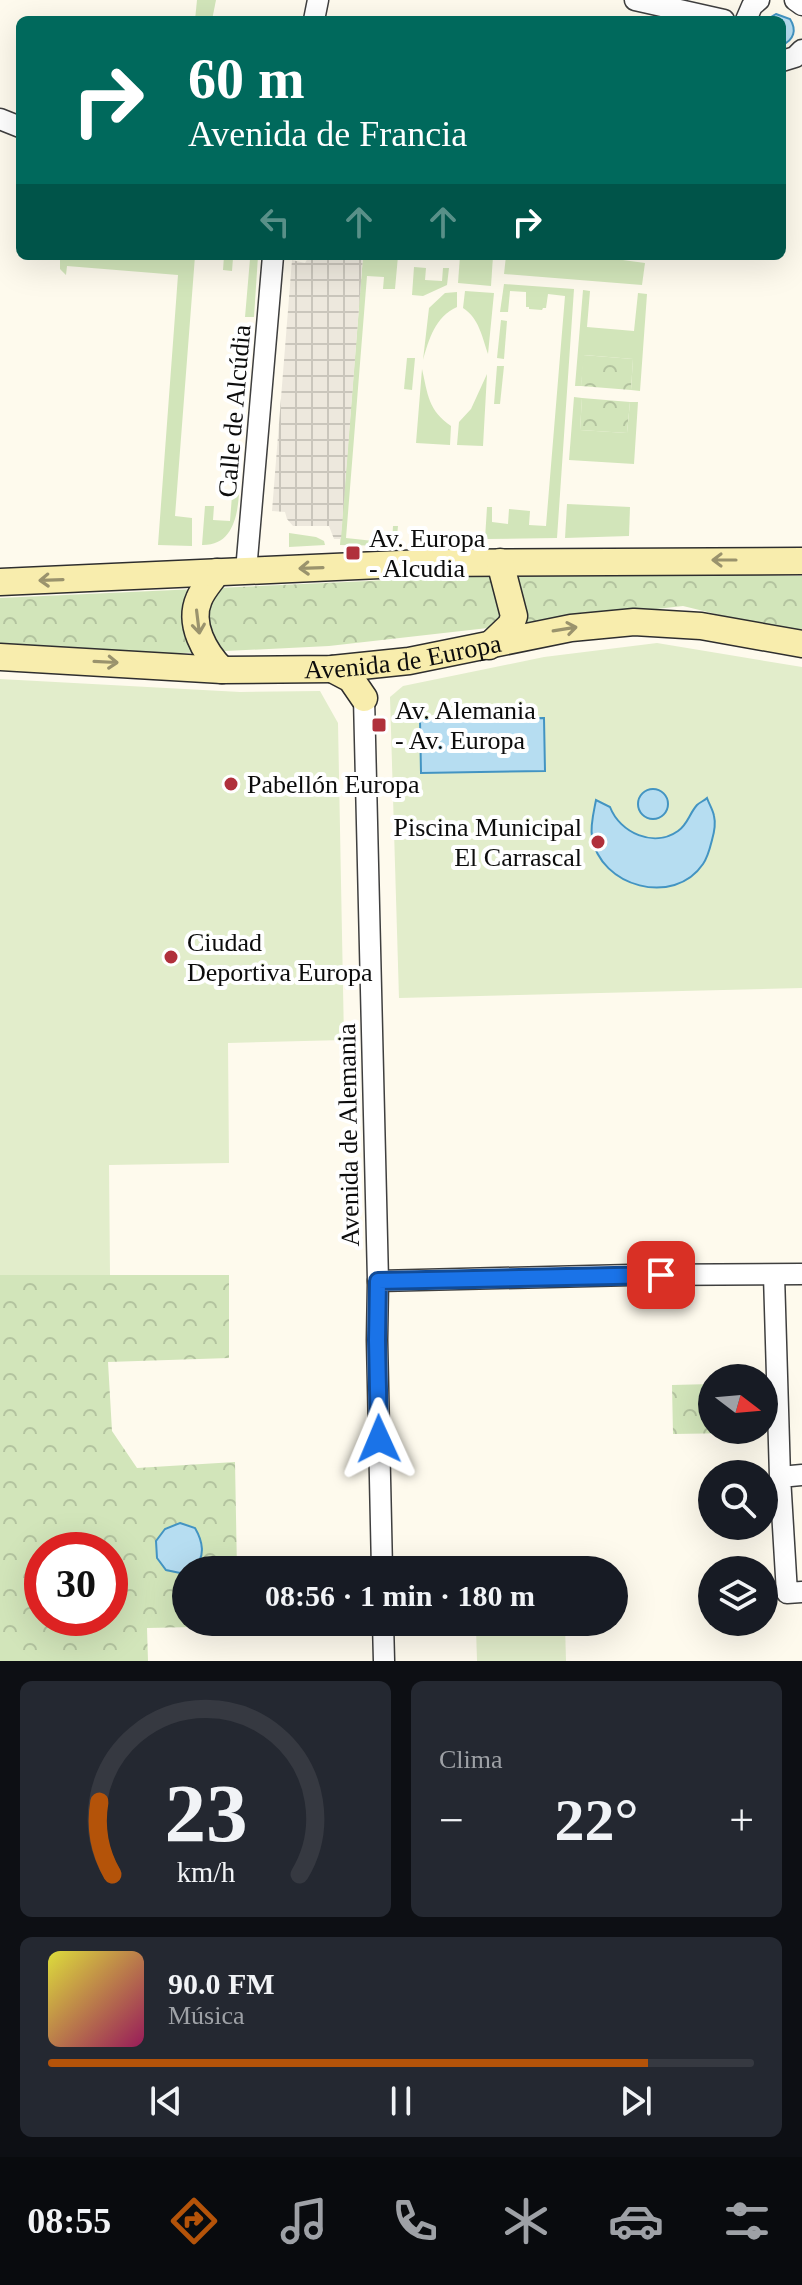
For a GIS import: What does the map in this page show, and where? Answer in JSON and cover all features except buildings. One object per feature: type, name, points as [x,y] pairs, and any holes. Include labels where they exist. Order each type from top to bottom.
[{"type":"main road","points":[[0,582],[424,563],[802,561]]},
{"type":"main road","points":[[489,646],[511,625],[514,616],[500,562]]},
{"type":"main road","points":[[217,572],[200,596],[195,615],[203,644],[222,670]]},
{"type":"main road","name":"Avenida de Europa","points":[[0,657],[222,670],[332,669],[390,663],[571,628],[634,622],[701,626],[802,644]]},
{"type":"main road","points":[[332,669],[351,679],[364,698],[376,676],[390,663]]},
{"type":"street","points":[[635,0],[706,16]]},
{"type":"street","points":[[748,16],[759,0]]},
{"type":"street","points":[[795,0],[802,5]]},
{"type":"street","name":"Calle de Alcúdia","points":[[246,571],[273,260]]},
{"type":"street","name":"Avenida de Alemania","points":[[364,698],[382,1556]]},
{"type":"street","points":[[378,1281],[802,1274]]},
{"type":"street","points":[[774,1275],[787,1593],[802,1592]]},
{"type":"street","points":[[780,1477],[802,1475]]},
{"type":"street","points":[[383,1636],[384,1661]]},
{"type":"green space","points":[[197,0],[216,0],[213,16],[195,16]]},
{"type":"green space","points":[[60,260],[195,260],[175,516],[192,518],[192,546],[158,545],[178,275],[67,266],[66,275],[60,269]]},
{"type":"green space","points":[[224,260],[233,260],[232,271],[223,270]]},
{"type":"green space","points":[[250,260],[258,260],[254,317],[245,317]]},
{"type":"green space","points":[[363,260],[398,260],[395,289],[383,289],[384,277],[367,276],[346,538],[392,543],[393,526],[398,526],[396,546],[340,545]]},
{"type":"green space","points":[[460,260],[493,260],[491,286],[458,283]]},
{"type":"green space","points":[[506,260],[623,260],[645,263],[642,285],[504,274]]},
{"type":"green space","points":[[414,267],[426,268],[425,280],[442,281],[443,268],[449,268],[447,285],[423,296],[412,295]]},
{"type":"green space","points":[[504,284],[574,289],[557,538],[485,539],[487,507],[492,507],[492,522],[508,524],[509,509],[530,511],[529,525],[546,526],[565,296],[548,294],[546,308],[529,309],[526,307],[526,292],[510,291],[508,312],[500,312]]},
{"type":"green space","points":[[583,290],[590,291],[587,327],[634,331],[638,293],[647,294],[640,391],[631,390],[633,359],[584,355],[581,386],[575,386]]},
{"type":"green space","points":[[465,291],[494,293],[488,354],[476,322],[463,308]]},
{"type":"green space","points":[[457,292],[457,307],[438,323],[423,360],[429,308],[445,293]]},
{"type":"green space","points":[[501,320],[507,321],[504,359],[497,358]]},
{"type":"green space","points":[[245,326],[252,327],[249,362],[242,361]]},
{"type":"green space","points":[[583,355],[633,359],[631,390],[581,386]]},
{"type":"green space","points":[[407,358],[415,358],[412,390],[404,389]]},
{"type":"green space","points":[[497,366],[504,366],[500,404],[494,404]]},
{"type":"green space","points":[[422,369],[433,408],[451,426],[450,445],[416,443]]},
{"type":"green space","points":[[241,371],[248,371],[245,409],[238,408]]},
{"type":"green space","points":[[487,374],[483,446],[457,445],[459,422],[471,409]]},
{"type":"green space","points":[[574,397],[582,398],[580,430],[627,433],[630,402],[638,402],[634,464],[569,460]]},
{"type":"green space","points":[[582,398],[630,402],[627,433],[580,430]]},
{"type":"green space","points":[[235,457],[241,457],[239,499],[232,526],[226,536],[216,543],[202,545],[205,506],[214,506],[213,520],[230,521]]},
{"type":"green space","points":[[567,504],[630,507],[629,536],[565,538]]},
{"type":"green space","points":[[289,533],[316,537],[325,545],[289,547]]},
{"type":"green space","points":[[585,571],[802,576],[802,635],[683,606],[329,646],[0,662],[0,598]]},
{"type":"green space","name":"Piscina Municipal El Carrascal","points":[[657,643],[802,667],[802,988],[399,998],[390,697],[403,686],[544,657]]},
{"type":"green space","name":"Ciudad Deportiva Europa","points":[[0,679],[240,692],[320,691],[338,723],[344,1040],[228,1043],[229,1163],[109,1165],[110,1275],[0,1275]]},
{"type":"green space","points":[[0,1275],[229,1275],[229,1358],[108,1362],[112,1431],[137,1468],[235,1462],[237,1556],[172,1556],[172,1627],[147,1628],[148,1661],[0,1661]]},
{"type":"green space","points":[[698,1384],[698,1434],[673,1434],[672,1385]]},
{"type":"green space","points":[[476,1636],[565,1636],[566,1661],[477,1661]]},
{"type":"shaded area","points":[[292,260],[305,263],[307,260],[363,260],[341,539],[334,539],[329,526],[293,526],[285,512],[272,511]]},
{"type":"water","points":[[786,18],[793,27],[792,37],[786,43]]},
{"type":"water","points":[[544,718],[545,771],[421,773],[420,720]]},
{"type":"water","points":[[653,789],[664,793],[668,804],[664,815],[653,819],[642,815],[638,804],[642,793]]},
{"type":"water","points":[[707,798],[715,819],[709,852],[690,877],[675,885],[657,888],[623,879],[598,854],[592,837],[596,800],[610,807],[621,824],[630,831],[659,838],[678,831],[697,805]]},
{"type":"water","points":[[180,1523],[195,1528],[202,1548],[201,1556],[172,1556],[172,1571],[166,1570],[157,1558],[156,1541],[165,1529]]},
{"type":"place","name":"Av. Europa - Alcudia","points":[[353,553]]},
{"type":"place","name":"Av. Alemania - Av. Europa","points":[[379,725]]},
{"type":"place","name":"Pabellón Europa","points":[[231,784]]},
{"type":"place","name":"Piscina Municipal El Carrascal","points":[[598,842]]},
{"type":"place","name":"Ciudad Deportiva Europa","points":[[171,957]]},
{"type":"route","points":[[379,1439],[378,1281],[661,1275]]}]
